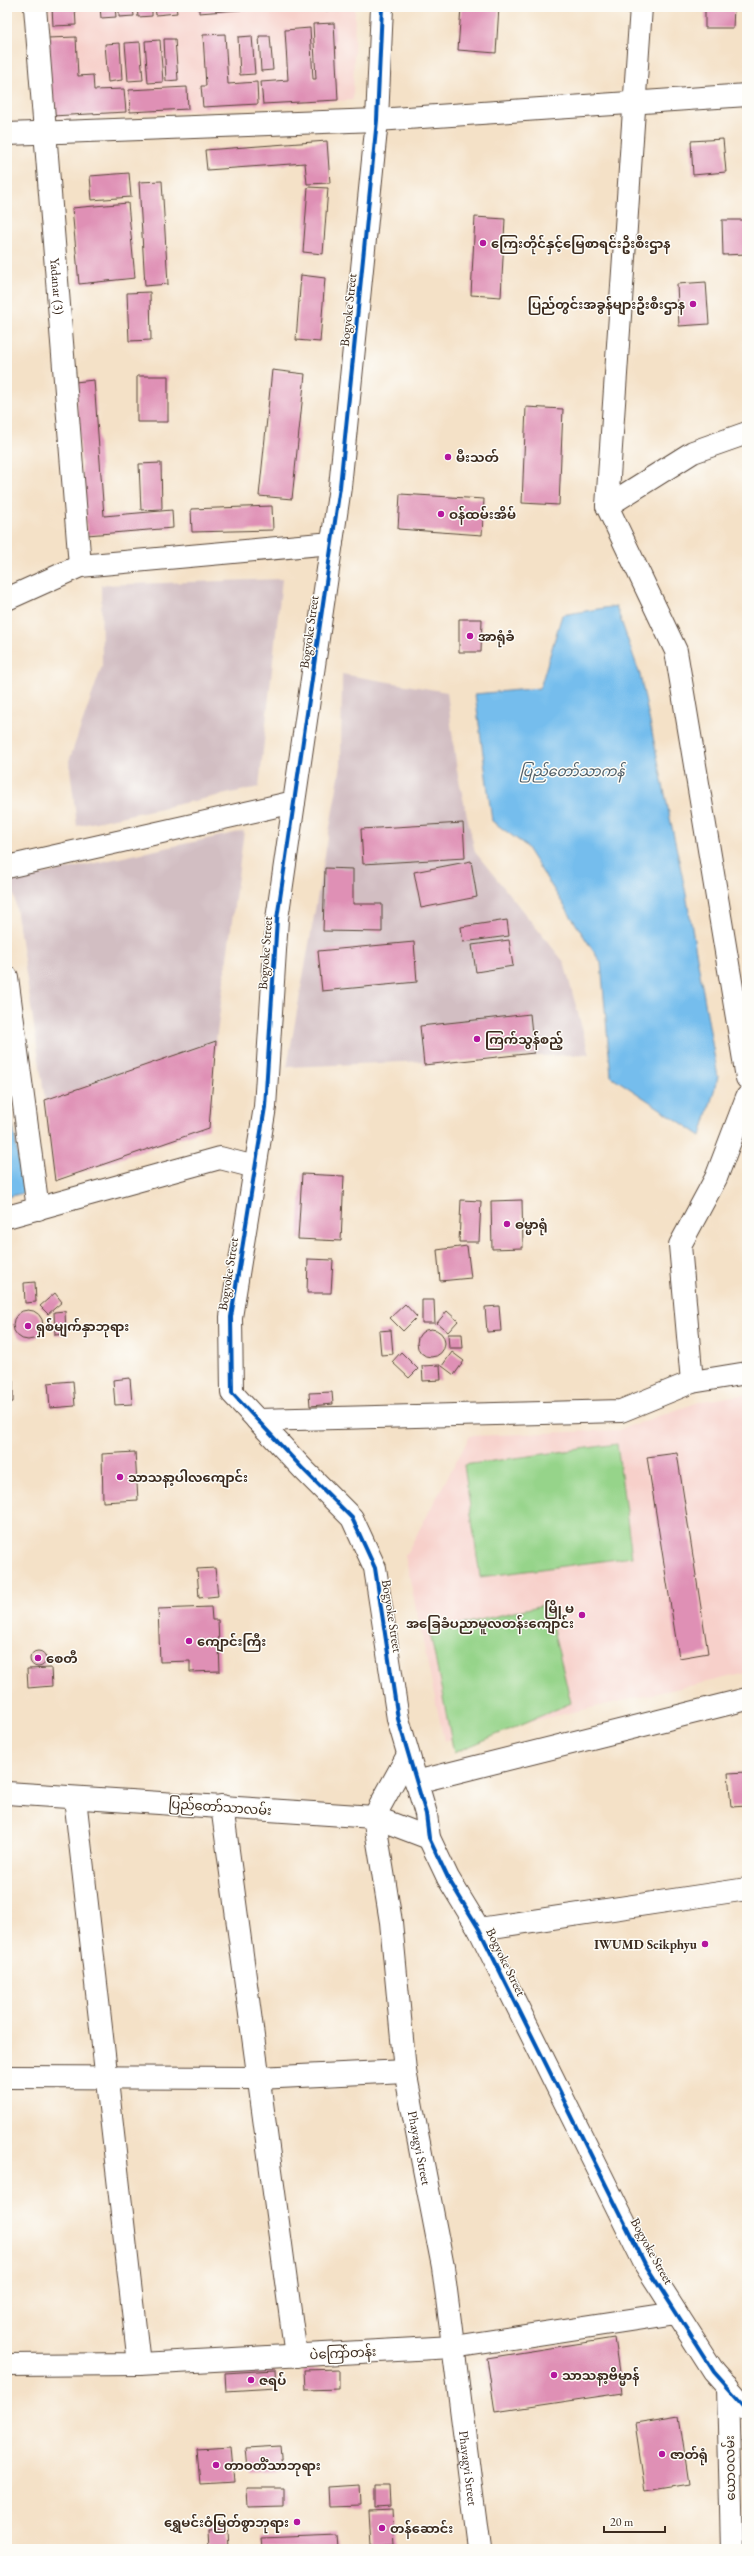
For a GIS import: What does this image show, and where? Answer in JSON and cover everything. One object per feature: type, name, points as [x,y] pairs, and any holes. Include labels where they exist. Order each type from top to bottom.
[{"type":"street","name":"Yadanar (3)","points":[[35,7],[80,566]]},
{"type":"street","name":"Bogyoke Street","points":[[382,7],[377,120],[340,487],[277,919],[265,1107],[231,1317],[232,1393],[352,1518],[375,1568],[398,1719],[426,1814],[429,1838],[448,1878],[479,1929],[645,2264],[714,2372],[747,2409]]},
{"type":"street","points":[[641,7],[636,102],[607,506],[676,651],[747,1078]]},
{"type":"street","points":[[7,134],[377,120],[747,95]]},
{"type":"street","points":[[607,506],[693,452],[747,433]]},
{"type":"street","points":[[7,599],[80,566],[332,543]]},
{"type":"street","points":[[7,866],[294,802]]},
{"type":"street","points":[[7,977],[38,1209]]},
{"type":"street","points":[[692,1382],[680,1245],[716,1178],[747,1097]]},
{"type":"street","points":[[7,1217],[220,1158],[255,1167]]},
{"type":"street","points":[[257,1420],[621,1411],[692,1382],[747,1373]]},
{"type":"street","points":[[416,1782],[747,1699]]},
{"type":"street","points":[[374,1817],[408,1755]]},
{"type":"street","name":"ပြည်တော်သာလမ်း","points":[[7,1793],[374,1817],[429,1838]]},
{"type":"street","points":[[75,1798],[139,2364]]},
{"type":"street","points":[[222,1806],[296,2356]]},
{"type":"street","name":"Phayagyi Street","points":[[374,1817],[391,1922],[405,2071],[443,2267],[479,2549]]},
{"type":"street","points":[[479,1929],[747,1889]]},
{"type":"street","points":[[7,2077],[258,2078],[405,2071]]},
{"type":"street","name":"ပဲကြော်တန်း","points":[[7,2365],[139,2364],[453,2347],[676,2313]]},
{"type":"street","name":"ယောဝလမ်း","points":[[728,2387],[732,2549]]},
{"type":"shaded area","points":[[48,7],[355,7],[353,100],[58,120]]},
{"type":"shaded area","points":[[282,579],[259,787],[77,826],[69,761],[102,666],[101,585]]},
{"type":"shaded area","points":[[342,674],[447,692],[457,771],[475,852],[564,962],[589,1054],[287,1067],[341,765]]},
{"type":"shaded area","points":[[244,831],[216,1041],[45,1100],[12,881]]},
{"type":"shaded area","name":"မြို့မ အခြေခံပညာမူလတန်းကျောင်း","points":[[747,1394],[747,1673],[444,1741],[405,1556],[470,1436],[618,1430],[702,1401]]},
{"type":"green space","points":[[617,1444],[632,1557],[480,1577],[464,1465]]},
{"type":"green space","points":[[547,1604],[571,1703],[454,1753],[430,1632]]},
{"type":"water","name":"ပြည်တော်သာကန်","points":[[616,606],[640,675],[686,894],[718,1077],[701,1136],[611,1076],[601,963],[525,845],[492,821],[475,694],[540,688],[562,615]]},
{"type":"water","points":[[7,1088],[24,1193],[7,1197]]},
{"type":"building","points":[[52,7],[75,7],[76,25],[53,26]]},
{"type":"building","points":[[100,7],[115,7],[116,17],[101,18]]},
{"type":"building","points":[[119,7],[133,7],[134,16],[119,17]]},
{"type":"building","points":[[137,7],[152,7],[152,16],[138,17]]},
{"type":"building","points":[[155,7],[176,7],[177,13],[156,15]]},
{"type":"building","points":[[199,7],[251,7],[251,9],[199,13]]},
{"type":"building","points":[[311,7],[335,7],[335,10],[311,12]]},
{"type":"building","points":[[461,7],[499,7],[496,53],[458,50]]},
{"type":"building","points":[[705,7],[734,7],[733,28],[705,28]]},
{"type":"building","points":[[334,23],[338,100],[263,104],[261,82],[288,80],[285,30],[310,28],[313,79],[316,79],[313,24]]},
{"type":"building","points":[[225,34],[228,84],[257,82],[258,104],[203,107],[201,86],[206,86],[203,35]]},
{"type":"building","points":[[252,36],[255,74],[240,75],[238,37]]},
{"type":"building","points":[[259,36],[270,36],[273,70],[261,71]]},
{"type":"building","points":[[76,37],[78,76],[93,75],[94,90],[124,89],[126,112],[52,116],[47,38]]},
{"type":"building","points":[[164,39],[175,39],[178,80],[166,81]]},
{"type":"building","points":[[160,40],[163,82],[148,83],[145,41]]},
{"type":"building","points":[[140,42],[143,80],[128,81],[125,43]]},
{"type":"building","points":[[120,43],[122,80],[108,82],[105,44]]},
{"type":"building","points":[[187,87],[188,109],[130,112],[129,90]]},
{"type":"building","points":[[723,139],[726,172],[693,175],[691,141]]},
{"type":"building","points":[[327,141],[330,183],[307,184],[305,163],[207,170],[205,150]]},
{"type":"building","points":[[129,173],[131,197],[92,200],[90,176]]},
{"type":"building","points":[[162,181],[168,284],[145,286],[139,182]]},
{"type":"building","points":[[308,187],[328,188],[323,254],[303,252]]},
{"type":"building","points":[[128,203],[135,278],[79,284],[72,208]]},
{"type":"building","points":[[475,217],[505,219],[501,297],[471,295]]},
{"type":"building","points":[[722,220],[747,220],[747,254],[723,255]]},
{"type":"building","points":[[301,275],[325,278],[320,342],[296,340]]},
{"type":"building","name":"ပြည်တွင်းအခွန်များဦးစီးဌာန","points":[[706,282],[709,324],[679,326],[677,284]]},
{"type":"building","points":[[150,292],[151,340],[129,341],[127,293]]},
{"type":"building","points":[[272,370],[305,374],[292,499],[259,496]]},
{"type":"building","points":[[137,376],[168,376],[168,422],[137,422]]},
{"type":"building","points":[[94,380],[104,516],[172,510],[173,528],[87,535],[75,382]]},
{"type":"building","points":[[526,407],[563,409],[559,505],[522,503]]},
{"type":"building","points":[[161,463],[162,509],[141,510],[139,464]]},
{"type":"building","name":"ဝန်ထမ်းအိမ်","points":[[400,494],[484,499],[482,535],[398,529]]},
{"type":"building","points":[[272,506],[273,530],[192,532],[191,509]]},
{"type":"building","name":"အာရုံခံ","points":[[459,619],[482,619],[481,652],[459,652]]},
{"type":"building","points":[[463,823],[465,858],[363,864],[361,829]]},
{"type":"building","points":[[471,861],[477,897],[421,908],[414,872]]},
{"type":"building","points":[[325,868],[353,869],[353,904],[382,904],[382,932],[323,931]]},
{"type":"building","points":[[507,920],[509,936],[463,942],[461,927]]},
{"type":"building","points":[[509,940],[513,966],[476,972],[472,945]]},
{"type":"building","points":[[414,942],[417,982],[322,991],[318,951]]},
{"type":"building","name":"ကြက်သွန်စည့်","points":[[530,1014],[534,1053],[424,1065],[420,1026]]},
{"type":"building","points":[[216,1041],[209,1128],[55,1181],[45,1100]]},
{"type":"building","points":[[302,1174],[344,1176],[341,1241],[298,1239]]},
{"type":"building","points":[[461,1200],[481,1201],[479,1242],[459,1242]]},
{"type":"building","name":"ဓမ္မာရုံ","points":[[522,1200],[523,1248],[492,1249],[491,1201]]},
{"type":"building","points":[[467,1246],[471,1278],[440,1281],[437,1250]]},
{"type":"building","points":[[308,1259],[333,1260],[331,1293],[307,1293]]},
{"type":"building","points":[[35,1282],[36,1302],[25,1303],[24,1283]]},
{"type":"building","points":[[55,1293],[62,1302],[48,1314],[40,1306]]},
{"type":"building","points":[[422,1300],[434,1300],[435,1323],[422,1323]]},
{"type":"building","points":[[405,1304],[417,1317],[403,1331],[390,1318]]},
{"type":"building","points":[[499,1306],[501,1331],[487,1332],[485,1307]]},
{"type":"building","name":"ရှစ်မျက်နှာဘုရား","points":[[28,1310],[39,1314],[43,1325],[39,1336],[28,1340],[17,1336],[13,1325],[17,1314]]},
{"type":"building","points":[[65,1311],[66,1334],[55,1335],[54,1312]]},
{"type":"building","points":[[447,1311],[458,1321],[448,1332],[437,1323]]},
{"type":"building","points":[[431,1329],[441,1333],[445,1343],[441,1353],[431,1357],[421,1353],[417,1343],[421,1333]]},
{"type":"building","points":[[391,1330],[393,1354],[381,1355],[379,1331]]},
{"type":"building","points":[[448,1334],[462,1334],[463,1348],[449,1348]]},
{"type":"building","points":[[401,1352],[418,1369],[409,1378],[392,1362]]},
{"type":"building","points":[[452,1352],[464,1361],[454,1375],[442,1366]]},
{"type":"building","points":[[440,1365],[441,1380],[423,1381],[422,1366]]},
{"type":"building","points":[[130,1378],[132,1404],[115,1405],[113,1380]]},
{"type":"building","points":[[7,1381],[13,1381],[13,1402],[7,1403]]},
{"type":"building","points":[[73,1381],[75,1406],[50,1408],[48,1383]]},
{"type":"building","points":[[332,1392],[333,1404],[310,1406],[309,1393]]},
{"type":"building","name":"သာသနာ့ပါလကျောင်း","points":[[135,1452],[138,1500],[103,1502],[102,1454]]},
{"type":"building","points":[[677,1453],[708,1653],[679,1658],[647,1457]]},
{"type":"building","points":[[215,1568],[218,1596],[199,1598],[197,1569]]},
{"type":"building","name":"ကျောင်းကြီး","points":[[211,1607],[212,1620],[218,1620],[220,1671],[190,1672],[190,1661],[160,1662],[158,1609]]},
{"type":"building","name":"စေတီ","points":[[38,1651],[44,1653],[46,1659],[44,1665],[38,1667],[32,1665],[30,1659],[32,1653]]},
{"type":"building","points":[[51,1668],[52,1686],[28,1688],[27,1669]]},
{"type":"building","points":[[747,1772],[747,1806],[731,1807],[728,1773]]},
{"type":"building","name":"သာသနာ့ဗိမ္မာန်","points":[[614,2338],[622,2393],[495,2412],[487,2358]]},
{"type":"building","name":"ဇရပ်","points":[[339,2369],[339,2389],[305,2390],[304,2370]]},
{"type":"building","name":"ဇရပ်","points":[[275,2370],[276,2388],[226,2391],[225,2373]]},
{"type":"building","name":"ဇာတ်ရုံ","points":[[679,2416],[689,2484],[645,2491],[635,2423]]},
{"type":"building","points":[[280,2446],[282,2468],[248,2470],[246,2448]]},
{"type":"building","name":"တာဝတိံသာဘုရား","points":[[231,2447],[234,2482],[200,2484],[197,2449]]},
{"type":"building","name":"တန်ဆောင်း","points":[[360,2485],[361,2506],[329,2507],[328,2487]]},
{"type":"building","name":"တန်ဆောင်း","points":[[374,2486],[389,2486],[390,2507],[374,2508]]},
{"type":"building","points":[[247,2488],[284,2488],[284,2507],[248,2508]]},
{"type":"building","name":"တန်ဆောင်း","points":[[392,2510],[394,2545],[371,2546],[369,2511]]},
{"type":"building","points":[[227,2528],[228,2549],[209,2549],[208,2529]]},
{"type":"building","points":[[338,2535],[339,2549],[262,2549],[261,2538]]},
{"type":"cycle path","points":[[382,7],[377,120],[340,487],[277,919],[265,1107],[231,1317],[232,1393],[304,1470],[352,1518],[375,1568],[398,1719],[426,1814],[429,1838],[448,1878],[479,1929],[645,2264],[714,2372],[747,2409]]},
{"type":"place","name":"ကြေးတိုင်နှင့်မြေစာရင်းဦးစီးဌာန","points":[[483,243]]},
{"type":"place","name":"ပြည်တွင်းအခွန်များဦးစီးဌာန","points":[[693,304]]},
{"type":"place","name":"မီးသတ်","points":[[448,457]]},
{"type":"place","name":"ဝန်ထမ်းအိမ်","points":[[441,514]]},
{"type":"place","name":"အာရုံခံ","points":[[470,636]]},
{"type":"place","name":"ကြက်သွန်စည့်","points":[[477,1039]]},
{"type":"place","name":"ဓမ္မာရုံ","points":[[507,1224]]},
{"type":"place","name":"ရှစ်မျက်နှာဘုရား","points":[[28,1326]]},
{"type":"place","name":"သာသနာ့ပါလကျောင်း","points":[[120,1477]]},
{"type":"place","name":"မြို့မ အခြေခံပညာမူလတန်းကျောင်း","points":[[582,1615]]},
{"type":"place","name":"ကျောင်းကြီး","points":[[189,1641]]},
{"type":"place","name":"စေတီ","points":[[38,1658]]},
{"type":"place","name":"IWUMD Seikphyu","points":[[705,1944]]},
{"type":"place","name":"သာသနာ့ဗိမ္မာန်","points":[[554,2375]]},
{"type":"place","name":"ဇရပ်","points":[[251,2380]]},
{"type":"place","name":"ဇာတ်ရုံ","points":[[662,2454]]},
{"type":"place","name":"တာဝတိံသာဘုရား","points":[[216,2465]]},
{"type":"place","name":"ရွှေမင်းဝံမြတ်စွာဘုရား","points":[[297,2522]]},
{"type":"place","name":"တန်ဆောင်း","points":[[382,2528]]}]
